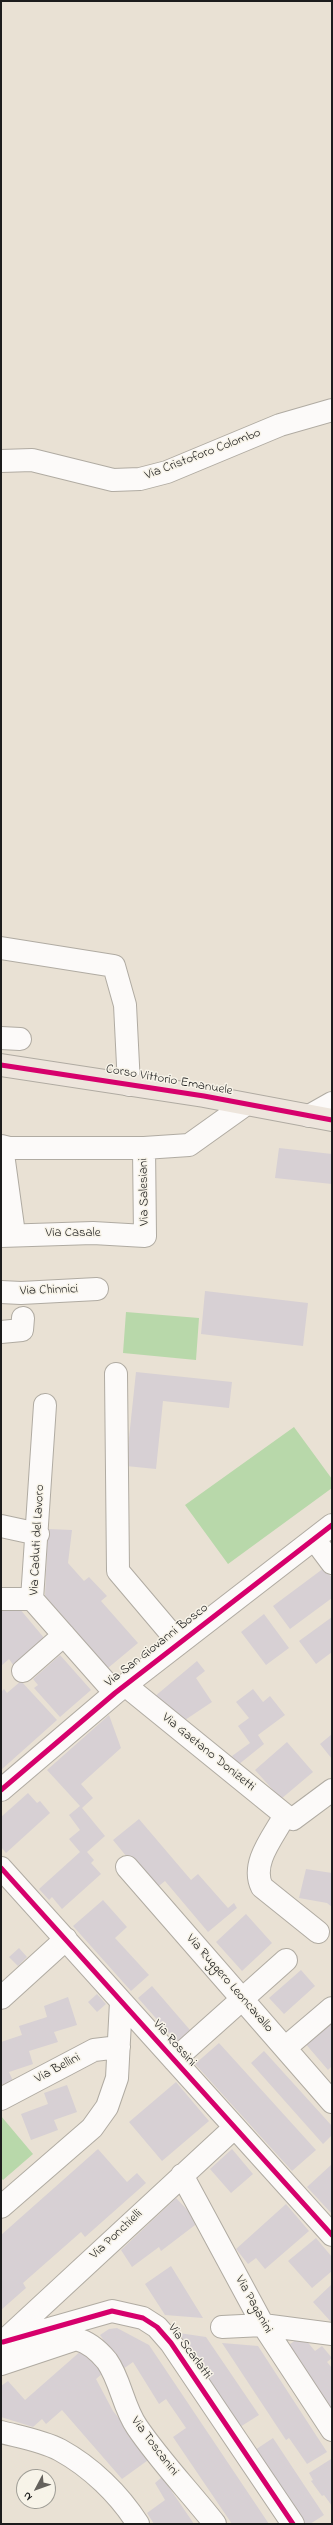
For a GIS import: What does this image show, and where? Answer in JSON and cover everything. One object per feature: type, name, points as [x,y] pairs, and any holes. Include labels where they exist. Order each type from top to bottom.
[{"type":"main road","name":"Corso Vittorio Emanuele","points":[[1,1065],[204,1096],[332,1120]]},
{"type":"street","name":"Via Cristoforo Colombo","points":[[1,461],[32,460],[113,480],[140,480],[167,472],[280,425],[332,410]]},
{"type":"street","points":[[1,948],[114,966],[125,1005],[129,1085]]},
{"type":"street","points":[[309,1116],[332,1103]]},
{"type":"street","points":[[7,1235],[3,1153],[9,1148],[144,1148],[189,1145],[246,1105]]},
{"type":"street","name":"Via Salesiani","points":[[144,1148],[145,1236]]},
{"type":"street","name":"Via Casale","points":[[7,1235],[93,1233],[145,1236]]},
{"type":"street","name":"Via Chinnici","points":[[1,1292],[21,1293],[97,1289]]},
{"type":"street","points":[[1,1332],[22,1330],[23,1318]]},
{"type":"street","points":[[116,1374],[118,1571],[179,1643]]},
{"type":"street","name":"Via Caduti del Lavoro","points":[[45,1405],[38,1534],[32,1598],[64,1635],[120,1689]]},
{"type":"street","name":"Via San Giovanni Bosco","points":[[1,1790],[120,1689],[332,1525]]},
{"type":"street","points":[[1,1526],[38,1534]]},
{"type":"street","points":[[314,1539],[332,1562]]},
{"type":"street","points":[[1,1599],[32,1598]]},
{"type":"street","points":[[23,1671],[64,1635]]},
{"type":"street","name":"Via Gaetano Donizetti","points":[[120,1689],[289,1817]]},
{"type":"street","points":[[318,1932],[262,1886],[258,1878],[260,1862],[289,1817],[332,1790]]},
{"type":"street","name":"Via Ruggero Leoncavallo","points":[[127,1867],[332,2102]]},
{"type":"street","name":"Via Rossini","points":[[1,1868],[332,2235]]},
{"type":"street","points":[[1,1998],[66,1939]]},
{"type":"street","points":[[174,2060],[286,1960]]},
{"type":"street","points":[[1,2207],[92,2128],[107,2107],[117,2078],[122,2002]]},
{"type":"street","points":[[285,2048],[332,2008]]},
{"type":"street","name":"Via Bellini","points":[[1,2099],[94,2050],[119,2047]]},
{"type":"street","name":"Via Ponchielli","points":[[2,2343],[234,2128]]},
{"type":"street","name":"Via Paganini","points":[[182,2175],[263,2325],[332,2430]]},
{"type":"street","name":"Via Scarlatti","points":[[2,2343],[112,2311],[143,2318],[157,2327],[171,2343],[293,2524]]},
{"type":"street","points":[[222,2327],[263,2325],[332,2334]]},
{"type":"street","name":"Via Toscanini","points":[[1,2364],[76,2338],[86,2341],[107,2362],[114,2375],[125,2407],[137,2428],[216,2524]]},
{"type":"street","points":[[1,2432],[59,2450],[85,2466],[109,2488],[138,2524]]},
{"type":"green space","points":[[126,1312],[199,1318],[196,1360],[123,1353]]},
{"type":"green space","points":[[294,1427],[332,1479],[332,1488],[228,1564],[185,1505]]},
{"type":"green space","points":[[1,2116],[33,2154],[3,2180],[1,2178]]},
{"type":"building","points":[[279,1148],[332,1154],[332,1184],[275,1178]]},
{"type":"building","points":[[205,1291],[308,1303],[303,1346],[201,1334]]},
{"type":"building","points":[[136,1372],[232,1382],[229,1408],[163,1401],[156,1469],[126,1466]]},
{"type":"building","points":[[48,1529],[72,1530],[68,1563],[84,1581],[89,1577],[107,1596],[101,1601],[138,1643],[108,1668],[45,1596]]},
{"type":"building","points":[[324,1568],[332,1578],[332,1598],[290,1629],[273,1606]]},
{"type":"building","points":[[19,1608],[45,1639],[14,1666],[9,1659],[1,1666],[1,1609]]},
{"type":"building","points":[[264,1614],[289,1648],[266,1665],[241,1632]]},
{"type":"building","points":[[332,1617],[332,1652],[316,1664],[299,1641]]},
{"type":"building","points":[[60,1655],[91,1690],[60,1717],[34,1688],[38,1685],[33,1679]]},
{"type":"building","points":[[197,1661],[205,1671],[196,1678],[212,1702],[182,1722],[154,1697]]},
{"type":"building","points":[[21,1681],[57,1720],[1,1770],[1,1692],[4,1689],[7,1693]]},
{"type":"building","points":[[253,1689],[263,1702],[270,1696],[285,1715],[258,1735],[264,1744],[238,1765],[232,1756],[250,1743],[238,1726],[249,1718],[236,1702]]},
{"type":"building","points":[[109,1715],[121,1748],[81,1784],[93,1798],[82,1808],[105,1836],[87,1852],[94,1860],[91,1863],[101,1874],[62,1909],[52,1897],[49,1900],[39,1889],[80,1852],[69,1839],[80,1830],[69,1815],[80,1806],[47,1770]]},
{"type":"building","points":[[332,1734],[332,1759],[320,1744]]},
{"type":"building","points":[[287,1742],[313,1772],[281,1799],[255,1770]]},
{"type":"building","points":[[28,1793],[37,1803],[40,1801],[50,1813],[6,1853],[1,1847],[1,1817]]},
{"type":"building","points":[[139,1819],[191,1880],[198,1874],[228,1908],[234,1903],[237,1908],[208,1932],[165,1881],[154,1890],[113,1840]]},
{"type":"building","points":[[306,1869],[332,1873],[332,1907],[327,1903],[299,1898]]},
{"type":"building","points":[[103,1900],[127,1927],[115,1938],[149,1975],[131,1991],[73,1926]]},
{"type":"building","points":[[246,1914],[272,1943],[242,1971],[216,1942]]},
{"type":"building","points":[[19,1948],[27,1957],[18,1966],[9,1957]]},
{"type":"building","points":[[301,1970],[315,1986],[284,2014],[269,1998]]},
{"type":"building","points":[[152,1986],[190,2030],[177,2042],[138,1998]]},
{"type":"building","points":[[97,1994],[106,2004],[97,2012],[88,2002]]},
{"type":"building","points":[[68,1997],[77,2025],[54,2032],[58,2042],[29,2051],[33,2064],[9,2072],[13,2081],[1,2085],[1,2042],[22,2035],[19,2026],[47,2017],[44,2006]]},
{"type":"building","points":[[332,2018],[332,2066],[328,2070],[304,2042]]},
{"type":"building","points":[[219,2043],[316,2150],[292,2171],[195,2064]]},
{"type":"building","points":[[264,2051],[332,2126],[332,2135],[323,2144],[251,2063]]},
{"type":"building","points":[[176,2082],[209,2121],[162,2161],[129,2122]]},
{"type":"building","points":[[67,2085],[77,2112],[54,2120],[58,2130],[31,2140],[21,2114],[48,2104],[44,2093]]},
{"type":"building","points":[[98,2149],[127,2182],[137,2173],[146,2183],[85,2237],[81,2232],[23,2283],[26,2288],[1,2310],[1,2235]]},
{"type":"building","points":[[232,2149],[253,2174],[231,2193],[210,2169]]},
{"type":"building","points":[[332,2164],[332,2214],[307,2187]]},
{"type":"building","points":[[176,2198],[199,2222],[161,2251],[159,2247],[132,2267],[121,2250]]},
{"type":"building","points":[[286,2204],[309,2231],[265,2269],[256,2258],[248,2264],[236,2249]]},
{"type":"building","points":[[316,2238],[332,2257],[332,2271],[312,2288],[288,2261]]},
{"type":"building","points":[[171,2266],[203,2318],[165,2315],[145,2284]]},
{"type":"building","points":[[332,2284],[332,2323],[313,2302]]},
{"type":"building","points":[[117,2328],[149,2345],[269,2524],[232,2524],[173,2437],[186,2428],[166,2399],[159,2404],[133,2362],[123,2369],[100,2335],[109,2329]]},
{"type":"building","points":[[179,2333],[206,2337],[259,2415],[240,2427]]},
{"type":"building","points":[[300,2337],[305,2339],[315,2351],[322,2346],[332,2358],[327,2362],[332,2368],[332,2416],[286,2347]]},
{"type":"building","points":[[222,2343],[258,2346],[327,2452],[307,2464],[289,2438],[286,2440]]},
{"type":"building","points":[[82,2350],[103,2373],[96,2379],[113,2411],[151,2458],[122,2479],[62,2410],[46,2424],[42,2419],[33,2427],[1,2417],[1,2386],[8,2381],[25,2400]]},
{"type":"building","points":[[273,2438],[324,2515],[310,2524],[303,2524],[255,2450]]},
{"type":"building","points":[[331,2459],[332,2506],[324,2495],[322,2496],[311,2481],[313,2480],[309,2473]]},
{"type":"building","points":[[162,2477],[194,2524],[154,2524],[147,2513],[165,2500],[155,2483]]},
{"type":"cycle path","points":[[1,1065],[204,1096],[332,1120]]},
{"type":"cycle path","points":[[1,1790],[115,1693],[332,1525]]},
{"type":"cycle path","points":[[1,1868],[332,2235]]},
{"type":"cycle path","points":[[3,2342],[112,2311],[143,2318],[157,2327],[171,2343],[293,2524]]}]
